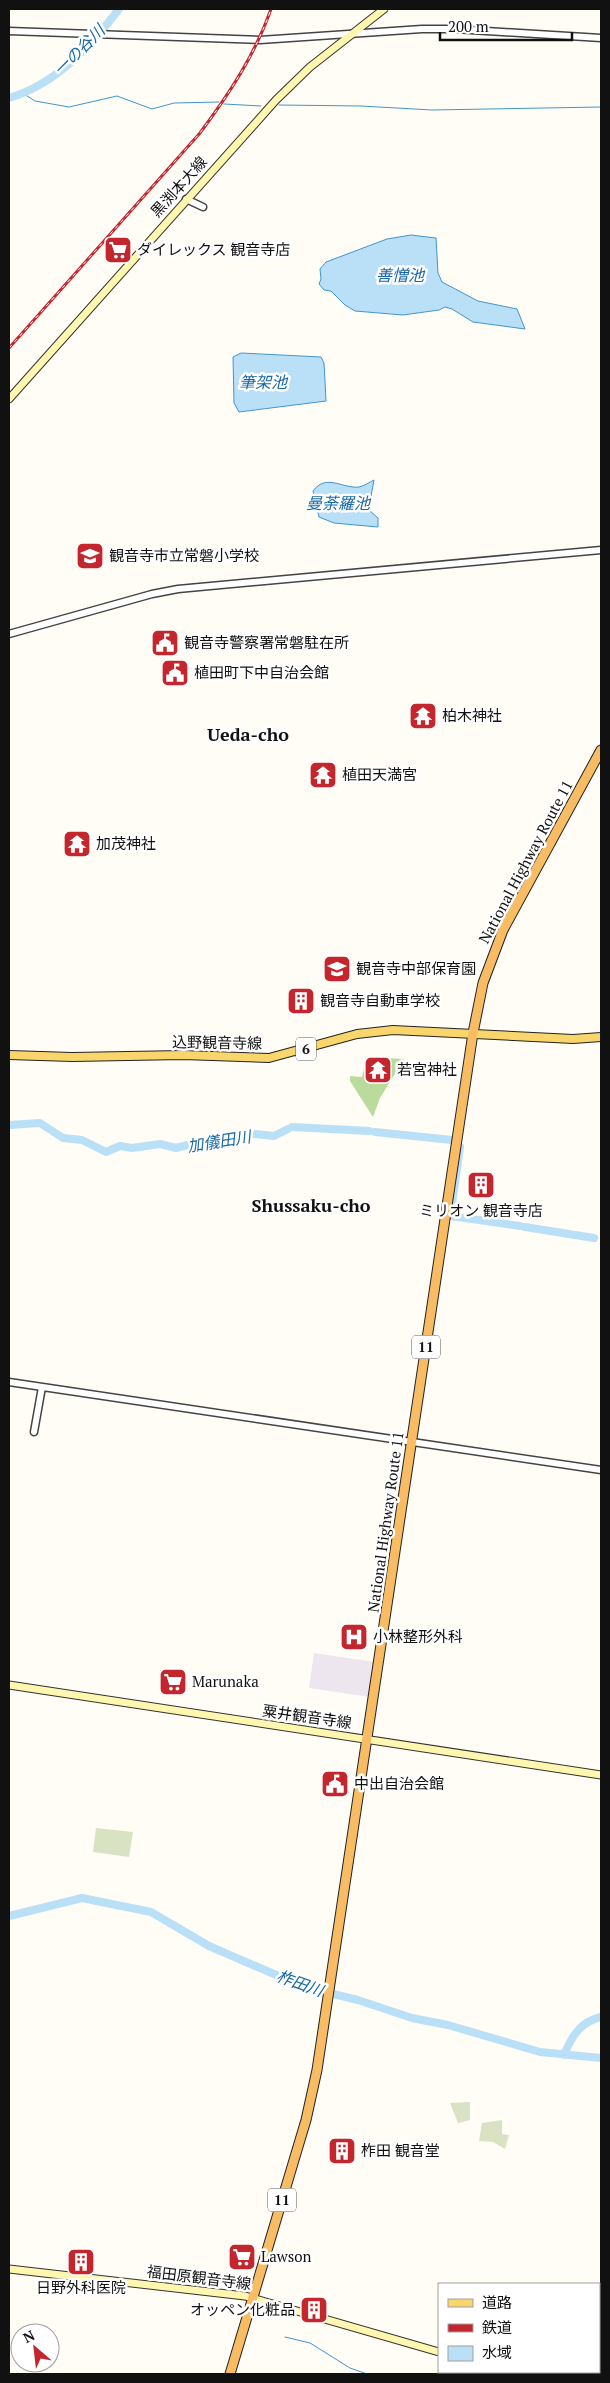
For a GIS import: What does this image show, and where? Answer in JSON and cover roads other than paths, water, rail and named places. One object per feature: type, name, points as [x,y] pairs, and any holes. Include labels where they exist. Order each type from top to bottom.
[{"type":"highway","name":"National Highway Route 11","points":[[230,2374],[254,2298],[312,2095],[473,1033],[483,983],[503,930],[601,750]]},
{"type":"main road","name":"黒渕本大線","points":[[9,399],[186,199],[288,88],[350,35],[384,9]]},
{"type":"main road","name":"込野観音寺線","points":[[9,1055],[80,1057],[183,1055],[269,1058],[371,1032],[393,1030],[573,1038],[601,1036]]},
{"type":"main road","name":"粟井観音寺線","points":[[9,1685],[601,1775]]},
{"type":"main road","name":"福田原観音寺線","points":[[9,2269],[254,2298],[438,2352]]},
{"type":"main road","points":[[524,2373],[536,2374]]},
{"type":"street","points":[[9,31],[260,40],[413,29],[455,29],[601,38]]},
{"type":"street","points":[[186,199],[202,207]]},
{"type":"street","points":[[9,634],[152,594],[178,589],[601,550]]},
{"type":"street","points":[[9,1382],[601,1470]]},
{"type":"street","points":[[34,1432],[42,1387]]},
{"type":"water","name":"善憎池","points":[[411,235],[436,238],[438,273],[442,282],[478,301],[517,309],[525,329],[473,322],[452,309],[445,307],[439,310],[403,315],[355,311],[345,305],[331,291],[324,290],[319,284],[321,279],[320,269],[326,262],[387,239]]},
{"type":"water","name":"筆架池","points":[[241,353],[321,357],[324,363],[326,401],[239,412],[234,403],[233,357]]},
{"type":"water","name":"曼荼羅池","points":[[374,480],[369,507],[370,511],[378,518],[378,527],[334,523],[319,517],[313,491],[318,486],[329,482],[359,487]]},
{"type":"waterway","name":"一の谷川","points":[[9,98],[26,92],[57,74],[84,50],[119,9]]},
{"type":"waterway","points":[[24,94],[35,101],[69,107],[117,96],[152,109],[174,103],[219,102]]},
{"type":"waterway","points":[[224,104],[261,106]]},
{"type":"waterway","points":[[279,105],[361,106],[432,110],[601,107]]},
{"type":"waterway","name":"加儀田川","points":[[9,1125],[40,1123],[63,1138],[82,1140],[106,1152],[120,1146],[132,1148],[160,1144],[176,1148],[220,1137],[255,1134],[274,1136],[288,1129]]},
{"type":"waterway","name":"加儀田川","points":[[292,1127],[369,1131]]},
{"type":"waterway","name":"加儀田川","points":[[375,1132],[452,1140]]},
{"type":"waterway","name":"加儀田川","points":[[451,1211],[460,1147]]},
{"type":"waterway","name":"加儀田川","points":[[451,1216],[520,1226]]},
{"type":"waterway","name":"加儀田川","points":[[525,1227],[594,1238]]},
{"type":"waterway","name":"柞田川","points":[[9,1916],[82,1898],[151,1912],[209,1946],[304,1987],[358,2000],[412,2018],[448,2025],[540,2052],[601,2058]]},
{"type":"waterway","points":[[564,2055],[570,2042],[582,2026],[601,2017]]},
{"type":"waterway","points":[[285,2337],[310,2343],[350,2368],[367,2374]]},
{"type":"railway","points":[[9,348],[200,133],[240,74],[265,26],[271,9]]},
{"type":"place","name":"ダイレックス 観音寺店","points":[[118,250]]},
{"type":"place","name":"観音寺市立常磐小学校","points":[[90,556]]},
{"type":"place","name":"観音寺警察署常磐駐在所","points":[[165,643]]},
{"type":"place","name":"植田町下中自治会館","points":[[175,673]]},
{"type":"place","name":"柏木神社","points":[[423,716]]},
{"type":"place","name":"植田天満宮","points":[[323,775]]},
{"type":"place","name":"加茂神社","points":[[77,844]]},
{"type":"place","name":"観音寺中部保育園","points":[[337,969]]},
{"type":"place","name":"観音寺自動車学校","points":[[301,1001]]},
{"type":"place","name":"若宮神社","points":[[378,1070]]},
{"type":"place","name":"ミリオン 観音寺店","points":[[481,1185]]},
{"type":"place","name":"小林整形外科","points":[[354,1637]]},
{"type":"place","name":"Marunaka","points":[[173,1682]]},
{"type":"place","name":"中出自治会館","points":[[335,1784]]},
{"type":"place","name":"柞田 観音堂","points":[[342,2151]]},
{"type":"place","name":"Lawson","points":[[242,2257]]},
{"type":"place","name":"日野外科医院","points":[[81,2262]]},
{"type":"place","name":"オッペン化粧品","points":[[314,2310]]},
{"type":"district","name":"Ueda-cho","points":[[248,735]]},
{"type":"district","name":"Shussaku-cho","points":[[311,1206]]}]
